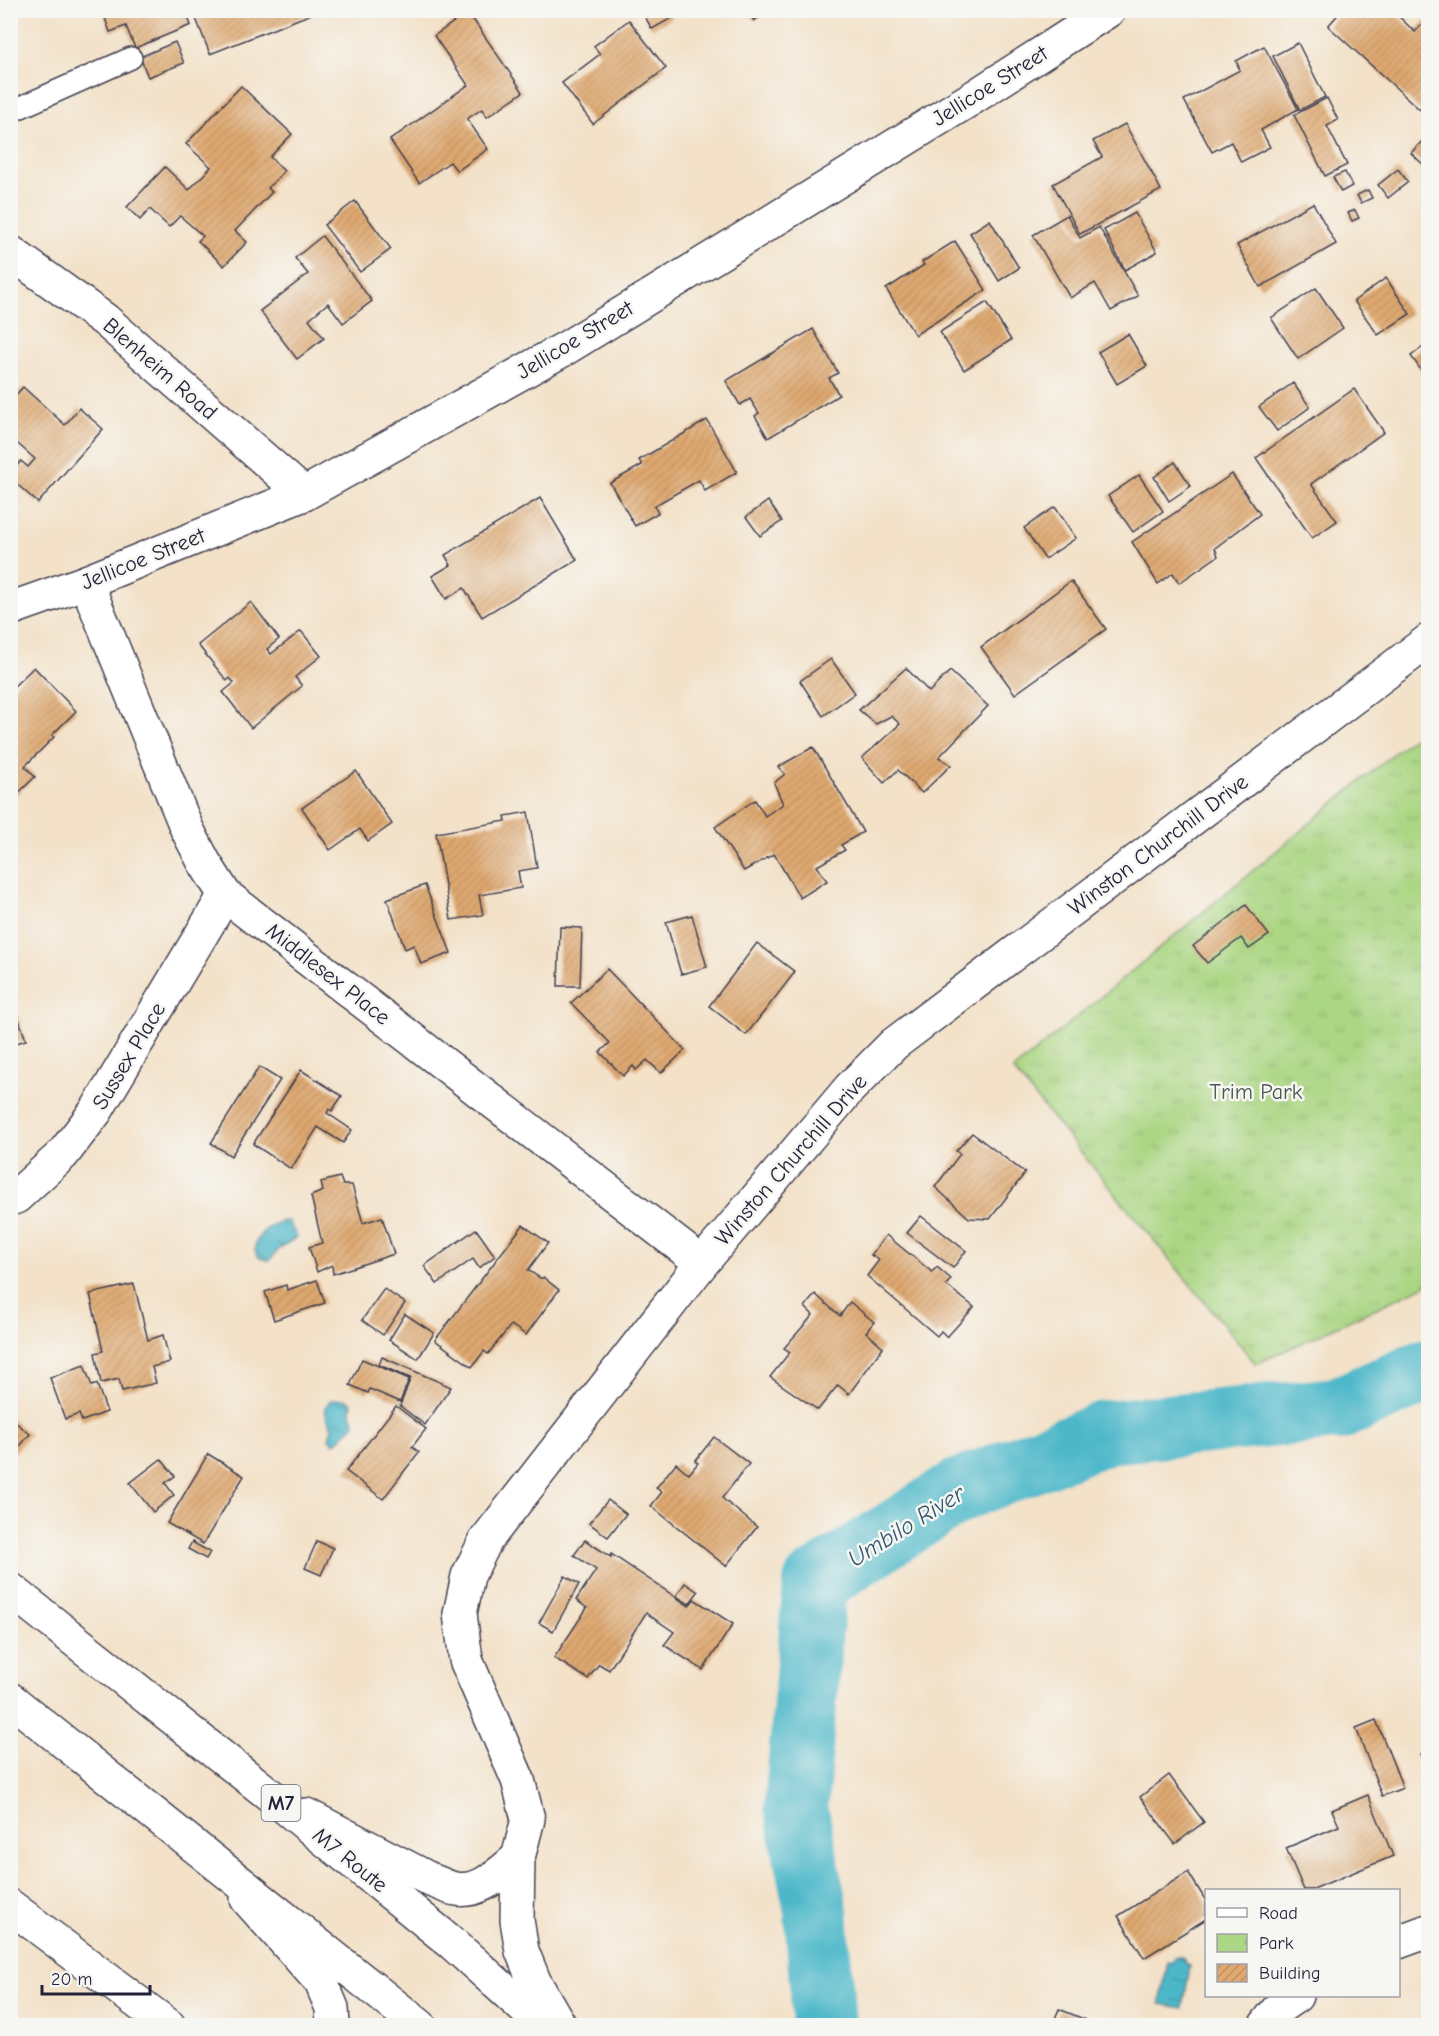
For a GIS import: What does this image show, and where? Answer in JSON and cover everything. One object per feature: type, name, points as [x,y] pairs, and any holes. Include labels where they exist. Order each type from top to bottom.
[{"type":"main road","name":"Jellicoe Street","points":[[10,609],[86,582],[304,494],[566,348],[974,97],[1109,10]]},
{"type":"main road","name":"Blenheim Road","points":[[10,252],[105,320],[304,494]]},
{"type":"main road","name":"Middlesex Place","points":[[86,582],[187,829],[225,895],[702,1263]]},
{"type":"main road","name":"Winston Churchill Drive","points":[[560,2025],[534,1981],[522,1951],[517,1920],[518,1858],[528,1819],[518,1780],[466,1660],[460,1614],[468,1576],[486,1540],[702,1263],[850,1088],[894,1044],[1428,641]]},
{"type":"main road","name":"Sussex Place","points":[[10,1199],[16,1197],[63,1154],[96,1111],[225,895]]},
{"type":"main road","name":"M7 Route","points":[[10,1588],[452,1943],[544,2025]]},
{"type":"main road","points":[[10,1699],[420,2025]]},
{"type":"main road","points":[[275,1799],[433,1881],[455,1889],[472,1889],[488,1882],[518,1858]]},
{"type":"main road","points":[[218,1865],[321,1982],[332,2008],[333,2025]]},
{"type":"main road","points":[[10,1906],[169,2025]]},
{"type":"main road","points":[[1400,1941],[1428,1931]]},
{"type":"main road","points":[[1265,2025],[1280,2007],[1293,1997]]},
{"type":"lane","points":[[10,112],[131,58]]},
{"type":"green space","name":"Trim Park","points":[[1428,725],[1428,1284],[1256,1364],[1013,1070]]},
{"type":"water","points":[[282,1221],[288,1221],[297,1237],[280,1248],[270,1260],[260,1258],[255,1252],[258,1239],[265,1229]]},
{"type":"water","points":[[344,1399],[352,1403],[351,1412],[355,1424],[334,1443],[329,1439],[332,1428],[325,1411],[331,1400]]},
{"type":"water","points":[[1175,1957],[1182,1957],[1190,1966],[1183,2008],[1160,2004],[1168,1962],[1172,1963]]},
{"type":"building","points":[[102,10],[185,10],[191,25],[135,48],[126,26],[110,32]]},
{"type":"building","points":[[210,10],[319,11],[210,54],[195,16]]},
{"type":"building","points":[[641,10],[668,10],[672,18],[652,29]]},
{"type":"building","points":[[746,10],[770,10],[754,21]]},
{"type":"building","points":[[1342,10],[1392,10],[1415,32],[1426,20],[1428,22],[1428,117],[1328,26]]},
{"type":"building","points":[[468,12],[523,92],[487,117],[482,109],[467,119],[488,149],[457,171],[450,162],[419,183],[390,140],[468,85],[434,36]]},
{"type":"building","points":[[629,20],[666,68],[593,124],[562,83],[600,54],[594,46]]},
{"type":"building","points":[[175,42],[184,63],[148,77],[140,57]]},
{"type":"building","points":[[1298,43],[1325,97],[1300,110],[1273,56]]},
{"type":"building","points":[[1264,46],[1298,109],[1261,130],[1270,147],[1241,162],[1231,142],[1212,152],[1184,100],[1240,70],[1236,61]]},
{"type":"building","points":[[241,86],[292,134],[270,157],[284,171],[268,188],[272,192],[235,231],[247,242],[224,266],[198,241],[203,236],[180,216],[169,227],[150,209],[140,220],[127,207],[165,167],[189,190],[211,167],[186,144]]},
{"type":"building","points":[[1327,98],[1338,120],[1327,126],[1347,165],[1325,176],[1294,115]]},
{"type":"building","points":[[1125,124],[1161,190],[1080,234],[1053,184],[1102,157],[1093,141]]},
{"type":"building","points":[[1428,135],[1428,169],[1411,153]]},
{"type":"building","points":[[1398,169],[1408,182],[1388,198],[1378,185]]},
{"type":"building","points":[[1345,172],[1352,186],[1341,192],[1333,177]]},
{"type":"building","points":[[1368,190],[1372,198],[1361,203],[1357,195]]},
{"type":"building","points":[[355,201],[391,249],[360,272],[324,225]]},
{"type":"building","points":[[1313,203],[1336,244],[1260,287],[1237,245]]},
{"type":"building","points":[[1355,210],[1359,218],[1352,221],[1348,213]]},
{"type":"building","points":[[1135,213],[1157,252],[1125,270],[1104,230]]},
{"type":"building","points":[[1067,215],[1080,238],[1099,227],[1138,296],[1111,311],[1095,283],[1070,298],[1033,235]]},
{"type":"building","points":[[990,220],[1019,268],[999,281],[970,233]]},
{"type":"building","points":[[322,236],[372,301],[343,323],[328,303],[309,319],[324,338],[297,359],[260,311],[308,274],[295,258]]},
{"type":"building","points":[[955,241],[986,290],[915,335],[886,289],[924,265],[922,262]]},
{"type":"building","points":[[1386,278],[1410,314],[1378,335],[1354,301]]},
{"type":"building","points":[[1316,288],[1343,328],[1298,359],[1271,318]]},
{"type":"building","points":[[987,302],[1011,340],[964,370],[940,332]]},
{"type":"building","points":[[813,329],[838,373],[829,378],[839,395],[768,438],[755,416],[759,413],[750,399],[740,405],[726,381]]},
{"type":"building","points":[[1128,334],[1147,366],[1117,384],[1098,352]]},
{"type":"building","points":[[1428,343],[1428,380],[1411,356]]},
{"type":"building","points":[[1293,383],[1310,407],[1277,431],[1259,407]]},
{"type":"building","points":[[23,387],[65,425],[79,408],[103,429],[38,503],[10,478],[10,473],[21,461],[28,467],[35,459],[10,437],[10,401]]},
{"type":"building","points":[[1354,389],[1384,432],[1311,484],[1337,521],[1312,538],[1256,458]]},
{"type":"building","points":[[707,420],[737,472],[705,491],[699,480],[654,506],[658,513],[635,526],[610,483],[642,465],[639,460]]},
{"type":"building","points":[[1175,462],[1191,486],[1169,501],[1154,477]]},
{"type":"building","points":[[1232,474],[1260,514],[1215,548],[1218,556],[1179,583],[1173,573],[1158,584],[1132,542]]},
{"type":"building","points":[[1139,475],[1163,511],[1133,532],[1108,496]]},
{"type":"building","points":[[540,498],[577,560],[482,617],[464,588],[446,599],[432,576],[451,565],[445,555]]},
{"type":"building","points":[[768,501],[782,521],[760,536],[746,517]]},
{"type":"building","points":[[1055,507],[1076,538],[1045,559],[1024,528]]},
{"type":"building","points":[[1071,581],[1106,629],[1015,694],[981,647]]},
{"type":"building","points":[[251,602],[279,639],[267,649],[271,654],[301,631],[321,656],[295,677],[302,686],[251,728],[223,692],[234,683],[230,678],[227,681],[198,645]]},
{"type":"building","points":[[831,659],[855,693],[823,716],[800,681]]},
{"type":"building","points":[[34,667],[76,711],[25,766],[35,777],[10,801],[10,690]]},
{"type":"building","points":[[906,668],[929,692],[950,671],[988,706],[939,757],[951,765],[922,793],[898,770],[884,783],[862,758],[900,724],[891,716],[876,724],[859,710]]},
{"type":"building","points":[[813,747],[863,832],[841,845],[845,850],[817,866],[827,881],[800,898],[774,854],[744,871],[715,827],[755,800],[765,816],[783,804],[774,783],[785,774],[778,767]]},
{"type":"building","points":[[356,771],[392,824],[368,841],[360,829],[330,850],[302,808]]},
{"type":"building","points":[[528,812],[537,868],[518,871],[521,888],[479,895],[483,915],[451,920],[436,833],[506,821],[505,816]]},
{"type":"building","points":[[425,885],[451,953],[421,964],[414,945],[405,949],[387,899]]},
{"type":"building","points":[[1246,905],[1269,935],[1249,949],[1241,938],[1207,963],[1193,946]]},
{"type":"building","points":[[692,915],[707,967],[681,974],[666,922]]},
{"type":"building","points":[[560,927],[582,928],[580,986],[558,986]]},
{"type":"building","points":[[757,943],[795,972],[746,1035],[709,1006]]},
{"type":"building","points":[[607,969],[685,1050],[661,1073],[647,1060],[636,1070],[633,1066],[623,1076],[600,1052],[610,1043],[571,1003]]},
{"type":"building","points":[[10,994],[26,1040],[10,1045]]},
{"type":"building","points":[[259,1067],[280,1080],[231,1156],[211,1143]]},
{"type":"building","points":[[301,1070],[342,1096],[332,1111],[329,1109],[327,1113],[352,1130],[343,1143],[318,1127],[291,1169],[253,1144]]},
{"type":"building","points":[[972,1133],[1025,1173],[990,1219],[969,1218],[935,1187],[960,1154],[956,1151]]},
{"type":"building","points":[[340,1177],[343,1185],[352,1185],[363,1223],[382,1217],[394,1254],[333,1274],[332,1265],[317,1272],[309,1247],[322,1243],[311,1196],[323,1191],[321,1182]]},
{"type":"building","points":[[921,1216],[966,1251],[953,1268],[907,1233]]},
{"type":"building","points":[[523,1225],[548,1243],[528,1270],[544,1278],[559,1290],[526,1335],[511,1325],[488,1354],[484,1351],[472,1367],[435,1340]]},
{"type":"building","points":[[476,1229],[495,1256],[479,1268],[473,1259],[437,1284],[424,1266]]},
{"type":"building","points":[[886,1235],[932,1272],[937,1267],[951,1279],[946,1285],[974,1307],[947,1337],[941,1331],[937,1336],[867,1276],[879,1260],[871,1255]]},
{"type":"building","points":[[317,1280],[325,1303],[274,1320],[265,1292],[286,1285],[287,1290]]},
{"type":"building","points":[[134,1284],[148,1340],[163,1335],[170,1362],[152,1367],[156,1383],[122,1391],[119,1379],[101,1383],[95,1353],[103,1351],[90,1294]]},
{"type":"building","points":[[384,1289],[405,1303],[383,1335],[362,1320]]},
{"type":"building","points":[[815,1294],[840,1316],[850,1302],[874,1322],[866,1332],[883,1347],[849,1394],[838,1385],[818,1410],[770,1377],[790,1352],[784,1348],[813,1315],[805,1307]]},
{"type":"building","points":[[405,1314],[434,1333],[418,1359],[389,1340]]},
{"type":"building","points":[[382,1357],[451,1387],[425,1425],[400,1406],[411,1377],[379,1365]]},
{"type":"building","points":[[362,1359],[409,1379],[400,1402],[370,1389],[368,1393],[350,1385]]},
{"type":"building","points":[[84,1365],[92,1386],[97,1384],[107,1412],[82,1421],[79,1414],[65,1419],[50,1378]]},
{"type":"building","points":[[396,1406],[426,1429],[412,1447],[419,1452],[383,1499],[346,1471]]},
{"type":"building","points":[[10,1418],[30,1434],[10,1458]]},
{"type":"building","points":[[714,1437],[749,1464],[722,1498],[757,1527],[726,1566],[651,1506],[662,1492],[656,1488],[676,1463],[689,1474],[698,1463],[695,1461]]},
{"type":"building","points":[[208,1454],[244,1476],[203,1544],[167,1523]]},
{"type":"building","points":[[161,1459],[175,1476],[165,1483],[174,1495],[153,1512],[130,1483]]},
{"type":"building","points":[[608,1500],[626,1514],[608,1537],[589,1523]]},
{"type":"building","points":[[585,1540],[611,1557],[611,1554],[689,1606],[694,1599],[733,1624],[703,1670],[664,1645],[674,1632],[646,1613],[609,1670],[599,1664],[588,1679],[554,1658],[587,1608],[576,1600],[596,1570],[574,1555]]},
{"type":"building","points":[[317,1541],[333,1548],[321,1575],[305,1568]]},
{"type":"building","points":[[192,1542],[210,1552],[206,1559],[188,1549]]},
{"type":"building","points":[[565,1576],[579,1584],[553,1631],[539,1623]]},
{"type":"building","points":[[685,1583],[698,1592],[689,1604],[676,1596]]},
{"type":"building","points":[[1376,1720],[1403,1788],[1382,1796],[1356,1728]]},
{"type":"building","points":[[1428,1751],[1428,1773],[1421,1754]]},
{"type":"building","points":[[1169,1775],[1204,1822],[1175,1844],[1140,1797]]},
{"type":"building","points":[[1368,1795],[1393,1856],[1313,1889],[1304,1889],[1286,1848],[1339,1826],[1332,1810]]},
{"type":"building","points":[[1188,1872],[1205,1899],[1205,1920],[1144,1958],[1118,1916]]},
{"type":"building","points":[[1059,2009],[1086,2020],[1084,2026],[1052,2026]]},
{"type":"waterway","name":"Umbilo River","points":[[824,2026],[816,1911],[796,1807],[815,1583],[960,1490],[1107,1432],[1337,1409],[1428,1370]]}]
